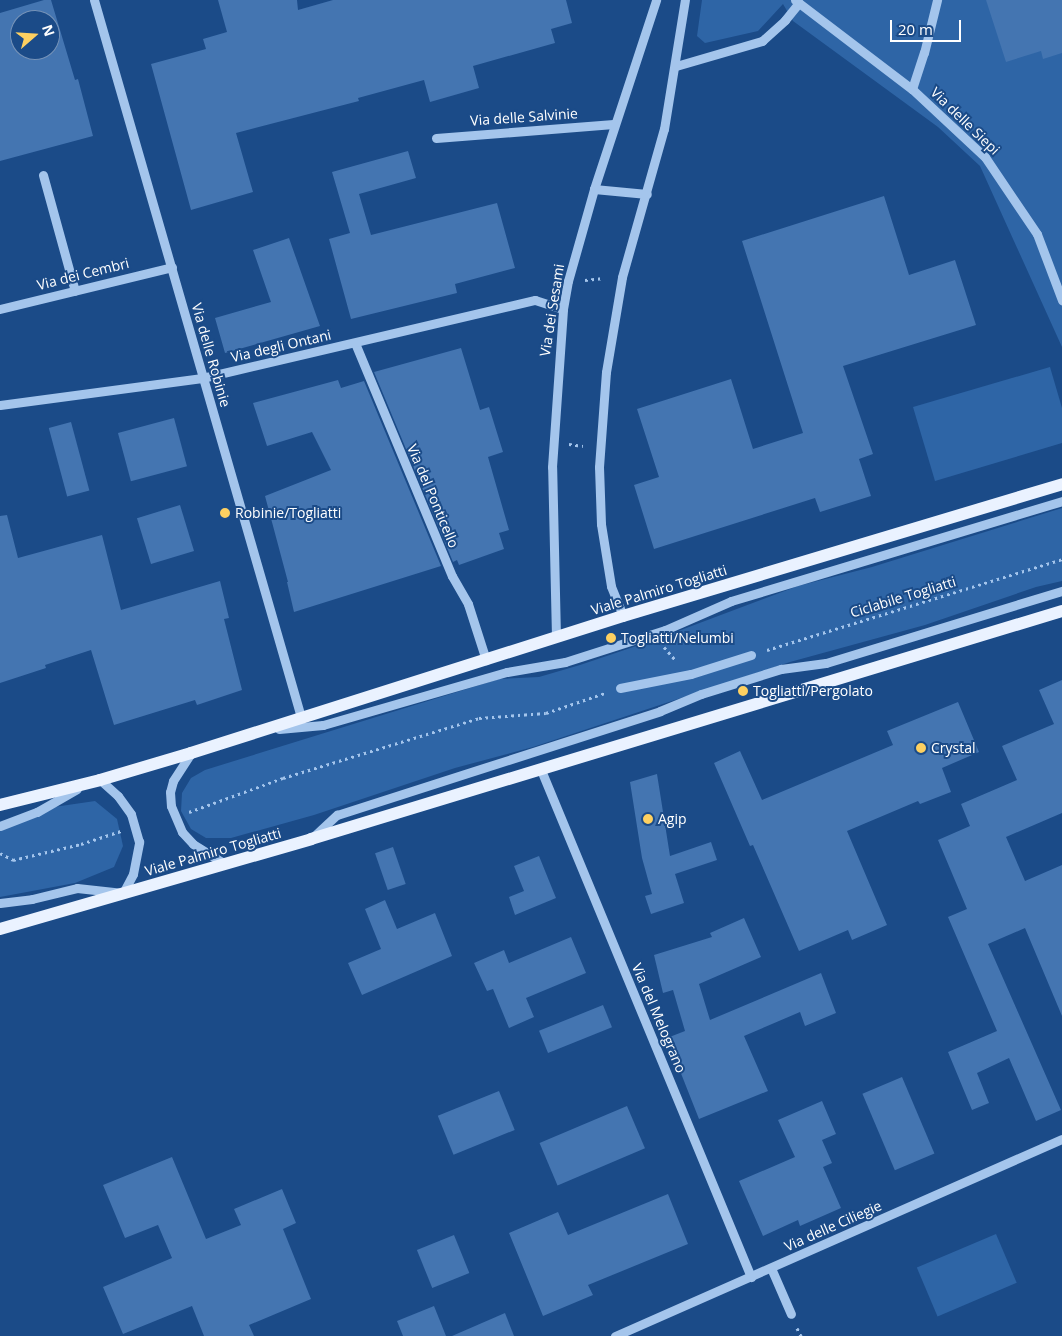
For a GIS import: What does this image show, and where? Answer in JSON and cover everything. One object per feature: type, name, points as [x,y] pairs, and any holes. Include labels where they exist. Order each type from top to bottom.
[{"type":"main road","name":"Viale Palmiro Togliatti","points":[[0,805],[94,781],[191,753],[623,616],[1062,484]]},
{"type":"main road","name":"Viale Palmiro Togliatti","points":[[0,929],[311,839],[1062,611]]},
{"type":"street","name":"Via delle Robinie","points":[[94,0],[301,718]]},
{"type":"street","name":"Via dei Sesami","points":[[556,638],[552,466],[563,309],[568,281],[613,124],[656,0]]},
{"type":"street","points":[[623,616],[611,586],[602,532],[599,489],[606,372],[622,277],[664,129],[676,66],[685,0]]},
{"type":"street","points":[[912,90],[924,53],[936,0]]},
{"type":"street","points":[[676,66],[762,41],[797,1]]},
{"type":"street","name":"Via delle Siepi","points":[[797,1],[912,90],[985,157],[1037,234],[1062,300]]},
{"type":"street","name":"Via delle Salvinie","points":[[436,138],[613,124]]},
{"type":"street","points":[[43,175],[75,290]]},
{"type":"street","points":[[594,189],[647,194]]},
{"type":"street","name":"Via dei Cembri","points":[[0,309],[172,267]]},
{"type":"street","name":"Via degli Ontani","points":[[0,405],[202,378],[535,300],[563,309]]},
{"type":"street","name":"Via del Ponticello","points":[[355,343],[452,576],[468,604],[486,660]]},
{"type":"street","name":"Viale Palmiro Togliatti","points":[[266,730],[323,725],[507,672],[565,662],[665,630],[732,601],[1062,501]]},
{"type":"street","name":"Viale Palmiro Togliatti","points":[[311,839],[337,815],[635,720],[701,694],[781,669],[826,663],[1062,590]]},
{"type":"street","points":[[620,688],[691,674],[751,655]]},
{"type":"street","points":[[191,753],[173,781],[170,792],[171,806],[182,832],[193,844],[223,864]]},
{"type":"street","name":"Via del Melograno","points":[[541,770],[751,1277]]},
{"type":"street","name":"Viale Palmiro Togliatti","points":[[0,826],[37,812],[94,781],[118,796],[131,814],[139,842],[133,874],[122,893],[77,888],[32,899],[0,903]]},
{"type":"street","name":"Via delle Ciliegie","points":[[615,1336],[1062,1139]]},
{"type":"street","points":[[771,1268],[791,1314]]},
{"type":"path","points":[[585,280],[604,278]]},
{"type":"path","points":[[566,443],[584,446]]},
{"type":"path","name":"Ciclabile Togliatti","points":[[751,655],[1062,559]]},
{"type":"path","points":[[183,814],[283,778],[479,718],[546,713],[620,688]]},
{"type":"path","points":[[0,853],[13,860],[81,844],[120,831]]},
{"type":"shaded area","points":[[702,0],[1062,0],[1062,347],[980,166],[938,127],[793,21],[783,4],[758,31],[705,43],[697,36]]},
{"type":"shaded area","points":[[1050,367],[1062,408],[1062,443],[935,481],[913,407]]},
{"type":"shaded area","points":[[1062,508],[1062,581],[1036,587],[925,625],[790,662],[533,747],[455,768],[314,815],[231,838],[206,838],[191,829],[181,811],[182,793],[191,778],[205,770],[499,679],[539,677],[580,665],[657,639],[798,586],[872,567]]},
{"type":"shaded area","points":[[95,801],[117,819],[123,846],[114,867],[75,883],[0,897],[0,831],[54,807]]},
{"type":"shaded area","points":[[996,1234],[1017,1283],[938,1316],[917,1268]]},
{"type":"building","points":[[44,0],[51,0],[54,10],[10,10]]},
{"type":"building","points":[[218,0],[297,0],[298,10],[333,0],[566,0],[572,23],[551,29],[555,43],[473,66],[479,88],[430,102],[424,80],[358,98],[359,101],[236,133],[253,192],[191,210],[151,64],[206,49],[203,39],[227,32]]},
{"type":"building","points":[[986,0],[1062,0],[1062,53],[1043,59],[1041,51],[1006,62]]},
{"type":"building","points":[[10,10],[10,60],[60,60],[60,30],[75,80],[78,79],[93,136],[0,161],[0,13]]},
{"type":"building","points":[[408,151],[416,178],[359,194],[371,235],[497,203],[515,268],[455,284],[457,293],[351,319],[329,239],[350,233],[332,172]]},
{"type":"building","points":[[884,196],[909,275],[955,260],[976,325],[843,366],[873,454],[859,459],[871,496],[820,512],[815,498],[654,549],[634,485],[659,477],[637,409],[731,379],[753,449],[803,433],[742,241]]},
{"type":"building","points":[[289,238],[320,326],[225,353],[215,318],[271,302],[253,250]]},
{"type":"building","points":[[461,348],[480,410],[489,407],[503,452],[488,457],[509,530],[499,533],[504,549],[459,565],[457,560],[453,562],[374,372]]},
{"type":"building","points":[[338,380],[341,388],[364,381],[441,566],[294,612],[265,496],[331,470],[312,432],[267,446],[253,403]]},
{"type":"building","points":[[174,418],[187,466],[131,481],[118,433]]},
{"type":"building","points":[[71,422],[89,491],[67,497],[49,428]]},
{"type":"building","points":[[180,505],[194,551],[151,564],[137,518]]},
{"type":"building","points":[[7,515],[18,558],[102,535],[121,610],[220,581],[229,618],[224,619],[242,690],[197,705],[195,700],[114,725],[91,650],[45,665],[46,668],[0,683],[0,516]]},
{"type":"building","points":[[1062,680],[1062,813],[1006,837],[1025,881],[1062,865],[1062,1016],[1025,928],[988,944],[1061,1110],[1036,1121],[1009,1058],[977,1073],[989,1103],[972,1110],[948,1052],[997,1031],[948,917],[967,909],[938,840],[970,826],[961,804],[1017,780],[1002,746],[1054,724],[1039,690]]},
{"type":"building","points":[[958,702],[979,752],[942,768],[951,792],[920,804],[918,801],[847,831],[887,925],[852,940],[848,930],[799,951],[753,845],[750,846],[714,763],[740,751],[762,800],[893,745],[887,731]]},
{"type":"building","points":[[657,774],[670,856],[711,842],[717,860],[675,874],[684,903],[651,914],[645,896],[652,894],[642,858],[630,782]]},
{"type":"building","points":[[393,847],[406,884],[388,890],[375,853]]},
{"type":"building","points":[[539,856],[556,898],[515,915],[509,897],[524,891],[514,866]]},
{"type":"building","points":[[385,900],[397,929],[435,913],[452,956],[362,995],[348,963],[381,949],[365,909]]},
{"type":"building","points":[[744,918],[761,957],[699,984],[710,1020],[821,973],[836,1013],[805,1026],[800,1012],[744,1036],[768,1091],[699,1119],[667,1038],[685,1031],[673,990],[663,993],[654,955],[712,937],[710,933]]},
{"type":"building","points":[[571,937],[586,973],[526,998],[534,1017],[509,1028],[493,989],[487,991],[474,963],[504,950],[509,963]]},
{"type":"building","points":[[603,1005],[612,1027],[548,1053],[539,1031]]},
{"type":"building","points":[[902,1077],[934,1153],[895,1170],[862,1094]]},
{"type":"building","points":[[499,1091],[515,1130],[454,1155],[438,1116]]},
{"type":"building","points":[[822,1101],[836,1134],[822,1140],[832,1163],[823,1167],[841,1208],[800,1226],[798,1220],[763,1236],[739,1181],[795,1157],[778,1120]]},
{"type":"building","points":[[627,1106],[645,1148],[558,1185],[540,1143]]},
{"type":"building","points":[[172,1157],[206,1239],[241,1225],[234,1209],[282,1189],[296,1223],[283,1229],[311,1299],[249,1325],[254,1336],[204,1336],[192,1306],[123,1334],[103,1287],[172,1258],[158,1225],[125,1238],[103,1185]]},
{"type":"building","points":[[668,1194],[688,1244],[588,1285],[593,1295],[543,1316],[509,1233],[558,1212],[568,1235]]},
{"type":"building","points":[[454,1235],[469,1273],[432,1288],[417,1250]]},
{"type":"building","points":[[434,1306],[446,1336],[403,1336],[397,1321]]},
{"type":"building","points":[[505,1313],[514,1336],[452,1336]]},
{"type":"place","name":"Robinie/Togliatti","points":[[225,513]]},
{"type":"place","name":"Togliatti/Nelumbi","points":[[611,638]]},
{"type":"place","name":"Togliatti/Pergolato","points":[[743,691]]},
{"type":"place","name":"Crystal","points":[[921,748]]},
{"type":"place","name":"Agip","points":[[648,819]]}]
